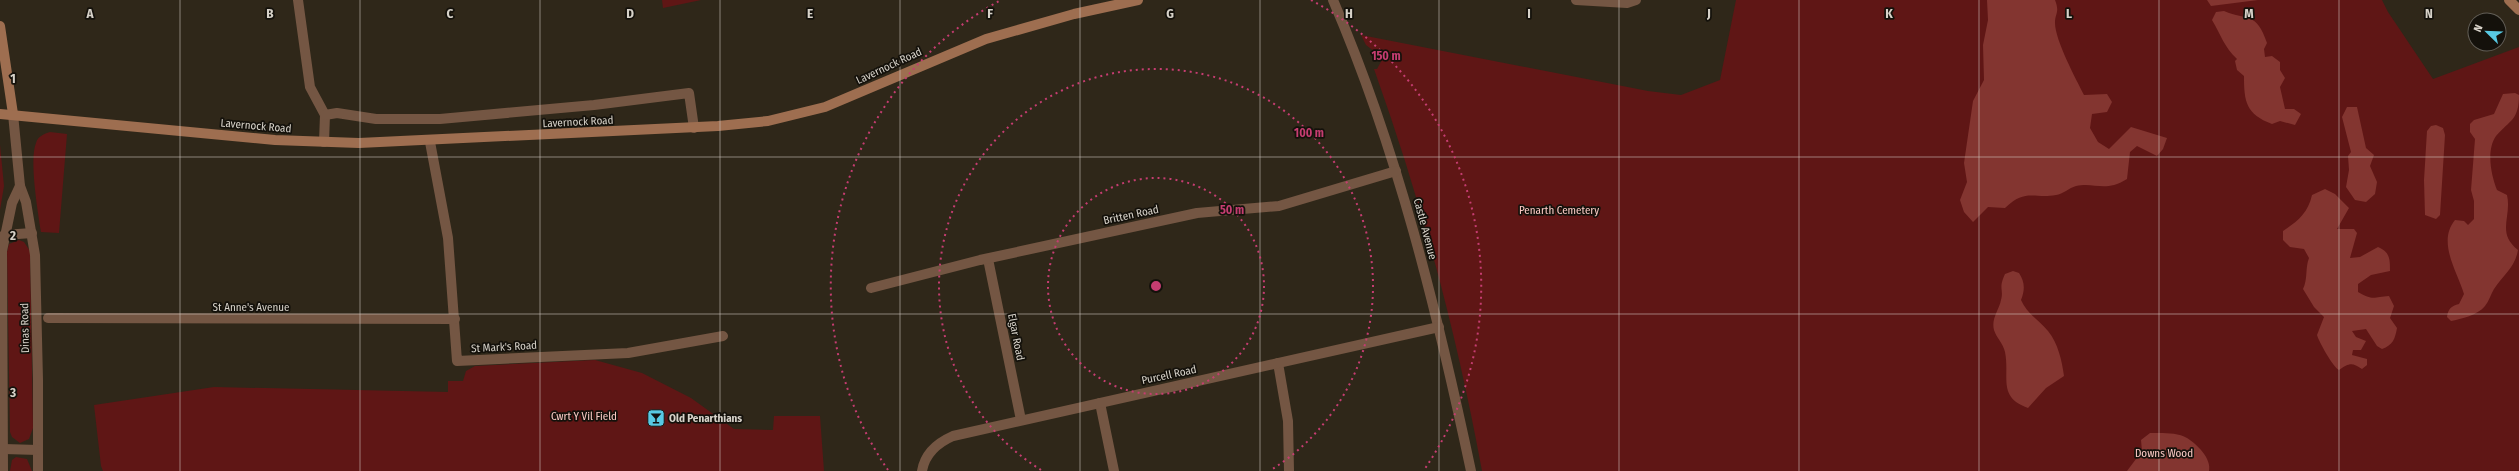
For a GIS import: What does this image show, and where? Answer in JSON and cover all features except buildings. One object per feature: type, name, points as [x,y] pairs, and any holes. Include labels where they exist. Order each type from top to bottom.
[{"type":"main road","name":"Lavernock Road","points":[[0,114],[13,114],[225,136],[324,142],[430,142],[694,128],[768,121],[825,108],[939,57],[986,39],[1106,3],[1138,0]]},
{"type":"main road","points":[[2509,0],[2519,10]]},
{"type":"main road","points":[[0,26],[13,114]]},
{"type":"street","points":[[298,0],[310,87],[325,116],[324,142]]},
{"type":"street","name":"Castle Avenue","points":[[1333,0],[1363,74],[1396,171],[1439,327],[1471,471]]},
{"type":"street","points":[[1576,0],[1627,3],[1636,0]]},
{"type":"street","points":[[325,116],[337,113],[376,119],[440,119],[594,105],[689,92],[694,128]]},
{"type":"street","name":"Dinas Road","points":[[13,114],[20,186],[32,233],[37,298],[38,471]]},
{"type":"street","name":"St Mark's Road","points":[[430,142],[448,238],[457,361],[628,353],[723,336]]},
{"type":"street","name":"Britten Road","points":[[871,288],[988,259],[1206,212],[1279,206],[1396,171]]},
{"type":"street","name":"Dinas Road","points":[[3,471],[2,251],[4,235],[12,203],[20,186]]},
{"type":"street","points":[[4,235],[32,233]]},
{"type":"street","name":"Elgar Road","points":[[988,259],[1021,420]]},
{"type":"street","name":"St Anne's Avenue","points":[[48,318],[454,319]]},
{"type":"street","name":"Purcell Road","points":[[922,471],[926,458],[934,448],[953,436],[1439,327]]},
{"type":"street","points":[[1278,363],[1287,410],[1289,471]]},
{"type":"street","points":[[1100,402],[1114,471]]},
{"type":"street","points":[[4,450],[38,450]]},
{"type":"green space","points":[[662,0],[701,0],[663,8]]},
{"type":"green space","name":"Penarth Cemetery","points":[[1736,0],[2382,0],[2388,12],[2433,79],[2519,47],[2519,471],[1482,471],[1461,369],[1436,268],[1407,168],[1374,69],[1377,69],[1383,58],[1366,45],[1361,35],[1648,91],[1681,95],[1720,80]]},
{"type":"green space","points":[[1987,0],[2055,0],[2057,10],[2055,23],[2058,39],[2084,95],[2107,94],[2112,102],[2107,112],[2092,114],[2090,128],[2098,142],[2109,149],[2131,127],[2167,138],[2163,149],[2157,156],[2137,146],[2130,152],[2127,179],[2119,183],[2106,186],[2076,186],[2056,195],[2024,196],[2012,202],[2005,208],[1988,207],[1973,222],[1964,212],[1960,200],[1967,182],[1964,163],[1973,101],[1984,80],[1983,45],[1988,20]]},
{"type":"green space","points":[[2207,0],[2258,0],[2211,6]]},
{"type":"green space","points":[[2224,11],[2255,21],[2259,26],[2267,43],[2264,49],[2265,57],[2272,56],[2280,62],[2280,70],[2285,78],[2280,87],[2285,109],[2294,109],[2301,114],[2295,125],[2280,121],[2272,124],[2257,116],[2248,106],[2245,93],[2244,76],[2237,70],[2235,61],[2237,59],[2226,45],[2212,20],[2216,12]]},
{"type":"green space","points":[[2515,93],[2519,95],[2517,110],[2513,119],[2496,136],[2491,148],[2490,163],[2497,190],[2507,195],[2508,210],[2506,231],[2511,244],[2518,250],[2514,262],[2494,289],[2485,306],[2478,312],[2469,316],[2451,321],[2447,317],[2448,312],[2452,307],[2459,304],[2464,294],[2450,257],[2448,238],[2450,229],[2455,220],[2464,221],[2468,225],[2474,219],[2474,201],[2471,190],[2475,139],[2470,132],[2470,124],[2474,120],[2494,114],[2503,94]]},
{"type":"green space","points":[[2347,107],[2357,107],[2366,148],[2374,155],[2370,166],[2377,182],[2375,194],[2366,202],[2355,200],[2346,187],[2349,170],[2348,156],[2351,152],[2342,117]]},
{"type":"green space","points":[[2436,125],[2443,128],[2445,135],[2440,215],[2436,219],[2425,215],[2424,180],[2427,131],[2431,126]]},
{"type":"green space","points":[[50,132],[67,134],[59,233],[41,232],[35,186],[33,161],[36,143],[40,137]]},
{"type":"green space","points":[[0,145],[4,186],[0,210]]},
{"type":"green space","points":[[2325,189],[2335,194],[2349,208],[2337,229],[2354,229],[2357,233],[2350,258],[2360,257],[2378,247],[2385,251],[2389,259],[2390,271],[2371,275],[2358,284],[2358,292],[2367,297],[2374,298],[2389,296],[2394,306],[2390,318],[2397,328],[2393,341],[2389,346],[2382,349],[2377,346],[2366,329],[2352,331],[2356,337],[2366,341],[2361,350],[2353,350],[2352,355],[2367,359],[2367,365],[2362,369],[2356,365],[2350,364],[2339,370],[2326,354],[2317,335],[2324,317],[2314,307],[2303,289],[2309,258],[2304,249],[2290,247],[2283,240],[2283,231],[2302,216],[2308,207],[2312,195]]},
{"type":"green space","points":[[19,240],[24,242],[30,251],[33,428],[29,439],[20,443],[12,437],[10,432],[7,252],[9,244]]},
{"type":"green space","points":[[2013,271],[2019,273],[2023,283],[2024,289],[2021,300],[2030,313],[2045,327],[2057,347],[2061,358],[2064,376],[2046,388],[2028,408],[2018,403],[2008,392],[2005,352],[1993,326],[1994,318],[2001,300],[2001,286],[2003,279],[2005,274]]},
{"type":"green space","name":"Cwrt Y Vil Field","points":[[595,360],[642,373],[691,398],[734,429],[773,430],[774,416],[820,416],[824,471],[103,471],[101,466],[94,405],[214,387],[448,392],[448,381],[463,381],[466,371],[475,366]]},
{"type":"green space","name":"Downs Wood","points":[[2150,433],[2174,434],[2187,438],[2203,452],[2208,462],[2209,471],[2127,471],[2142,451],[2141,440]]},
{"type":"green space","points":[[16,457],[27,459],[32,471],[10,471],[12,460]]},
{"type":"place","name":"Old Penarthians","points":[[656,418]]}]
